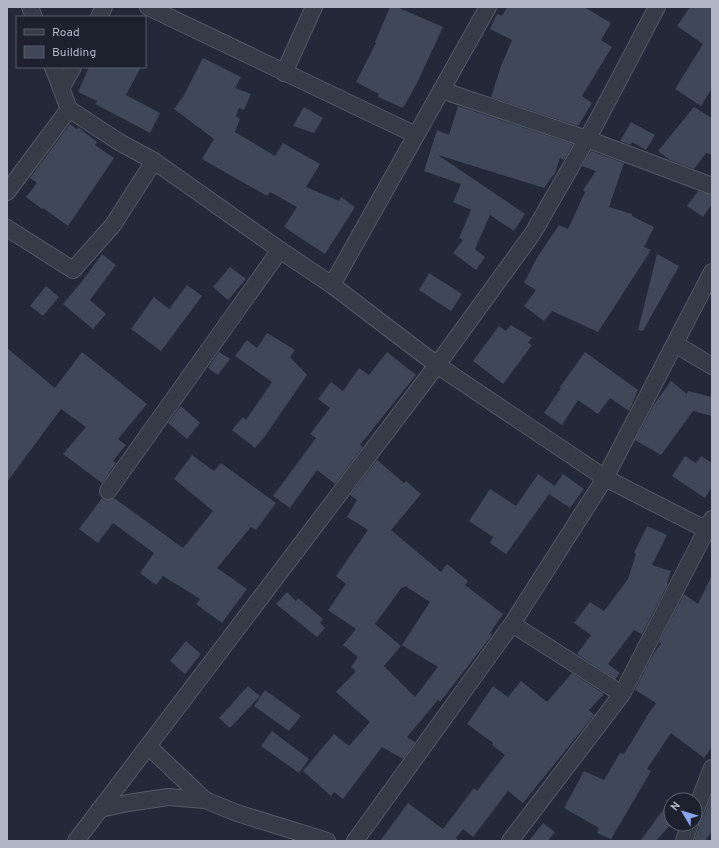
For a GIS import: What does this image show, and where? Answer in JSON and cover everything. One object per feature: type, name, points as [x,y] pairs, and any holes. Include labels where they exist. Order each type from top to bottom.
[{"type":"street","points":[[100,16],[104,7]]},
{"type":"street","points":[[148,7],[416,135]]},
{"type":"street","points":[[284,73],[314,7]]},
{"type":"street","points":[[332,285],[488,7]]},
{"type":"street","points":[[76,841],[437,365],[533,233],[587,139],[657,7]]},
{"type":"street","points":[[53,68],[69,109],[119,142],[154,161],[332,285],[437,365],[605,478],[710,525],[622,694],[510,841]]},
{"type":"street","points":[[61,88],[71,68]]},
{"type":"street","points":[[441,90],[587,139],[712,186]]},
{"type":"street","points":[[7,192],[69,109]]},
{"type":"street","points":[[7,228],[73,270],[112,225],[154,161]]},
{"type":"street","points":[[108,491],[280,250]]},
{"type":"street","points":[[355,841],[512,624],[605,478],[712,272]]},
{"type":"street","points":[[675,344],[712,366]]},
{"type":"street","points":[[512,624],[622,694]]},
{"type":"street","points":[[148,746],[205,800]]},
{"type":"street","points":[[703,792],[712,768]]},
{"type":"street","points":[[100,809],[168,796],[205,800],[237,813],[327,841]]},
{"type":"building","points":[[390,7],[397,7],[443,27],[416,85],[403,108],[378,97],[379,94],[356,82],[376,43],[375,42]]},
{"type":"building","points":[[507,7],[584,7],[611,23],[601,40],[612,47],[582,96],[592,103],[578,126],[491,97],[501,66],[512,40],[490,29],[497,14],[502,16]]},
{"type":"building","points":[[690,7],[712,7],[712,88],[701,106],[675,89],[703,44],[677,26]]},
{"type":"building","points":[[203,58],[241,77],[235,88],[251,94],[244,110],[239,108],[236,116],[240,119],[235,132],[275,156],[283,143],[320,164],[306,187],[339,201],[341,197],[355,207],[325,254],[284,227],[297,207],[270,192],[267,196],[202,159],[214,139],[174,109],[184,95]]},
{"type":"building","points":[[89,68],[140,68],[126,95],[160,113],[150,133],[95,104],[97,101],[78,92]]},
{"type":"building","points":[[458,106],[573,144],[564,160],[560,158],[555,173],[544,188],[438,155],[525,214],[514,231],[490,215],[475,249],[485,257],[476,270],[453,253],[463,240],[459,238],[471,210],[453,202],[461,184],[424,171],[437,130],[449,135]]},
{"type":"building","points":[[304,107],[323,118],[314,133],[293,126]]},
{"type":"building","points":[[694,107],[712,118],[712,155],[706,153],[694,169],[670,160],[658,151]]},
{"type":"building","points":[[631,122],[655,135],[646,150],[632,142],[631,145],[620,141]]},
{"type":"building","points":[[70,124],[77,129],[78,127],[97,142],[95,145],[114,158],[68,226],[26,197],[37,183],[30,178]]},
{"type":"building","points":[[591,151],[624,163],[609,207],[632,214],[632,216],[654,227],[644,247],[651,250],[598,332],[552,311],[544,321],[524,306],[536,290],[524,283],[538,256],[559,225],[568,229],[585,192],[583,190],[596,171],[582,166]]},
{"type":"building","points":[[698,191],[712,195],[712,204],[703,217],[687,206]]},
{"type":"building","points":[[102,254],[116,265],[90,300],[106,314],[93,329],[63,304]]},
{"type":"building","points":[[657,254],[679,266],[643,331],[638,330]]},
{"type":"building","points":[[230,267],[246,279],[228,300],[213,287]]},
{"type":"building","points":[[429,273],[462,294],[451,311],[419,290]]},
{"type":"building","points":[[187,285],[202,296],[161,351],[131,329],[154,297],[169,309]]},
{"type":"building","points":[[46,286],[59,297],[43,316],[30,306]]},
{"type":"building","points":[[511,325],[532,338],[528,343],[532,345],[503,384],[473,361],[499,326],[506,331]]},
{"type":"building","points":[[267,333],[295,350],[290,357],[307,375],[255,448],[232,430],[243,417],[246,420],[272,382],[235,356],[247,340],[257,348]]},
{"type":"building","points":[[7,348],[55,388],[82,352],[147,404],[118,439],[126,445],[113,461],[116,463],[102,483],[63,454],[86,427],[61,409],[7,482]]},
{"type":"building","points":[[219,352],[230,359],[218,375],[208,368]]},
{"type":"building","points":[[387,352],[416,375],[360,445],[363,447],[335,484],[317,470],[290,508],[273,496],[316,438],[310,434],[330,408],[318,399],[331,382],[343,391],[359,368],[369,375]]},
{"type":"building","points":[[585,352],[638,390],[629,411],[610,398],[598,414],[578,400],[562,425],[544,413],[561,388],[560,387]]},
{"type":"building","points":[[671,381],[687,394],[688,391],[712,397],[712,416],[693,411],[661,455],[635,440],[655,403]]},
{"type":"building","points":[[181,406],[200,423],[187,439],[168,423]]},
{"type":"building","points":[[192,455],[214,471],[221,463],[276,503],[256,530],[251,527],[217,568],[247,589],[222,623],[196,604],[200,599],[163,576],[156,585],[140,573],[154,553],[113,523],[98,543],[79,529],[102,498],[107,500],[114,498],[183,548],[213,511],[174,479]]},
{"type":"building","points":[[685,456],[696,463],[701,456],[712,463],[712,487],[705,498],[672,476]]},
{"type":"building","points":[[377,460],[404,483],[406,481],[421,494],[391,530],[441,572],[447,564],[468,581],[465,585],[503,614],[490,633],[492,635],[440,702],[438,700],[407,737],[415,742],[403,759],[382,747],[343,799],[334,792],[331,796],[303,771],[334,734],[349,746],[370,722],[336,692],[356,671],[351,667],[358,657],[343,645],[356,629],[328,610],[346,584],[336,576],[368,530],[347,517],[357,500],[350,495]],"holes":[[[405,586],[430,602],[402,645],[438,667],[415,697],[384,666],[401,646],[375,624],[402,587],[403,588]]]},
{"type":"building","points":[[538,474],[555,486],[506,554],[490,543],[493,537],[469,521],[490,489],[516,506]]},
{"type":"building","points":[[563,474],[584,489],[570,508],[549,494]]},
{"type":"building","points":[[647,526],[667,535],[652,565],[671,571],[668,584],[642,634],[634,630],[608,664],[620,673],[615,679],[577,654],[591,635],[574,623],[590,602],[604,611],[628,579],[636,554],[634,553]]},
{"type":"building","points":[[712,575],[712,747],[704,758],[671,733],[647,769],[651,771],[611,839],[597,833],[599,828],[564,808],[584,771],[604,780],[620,753],[624,754],[656,703],[635,690],[651,658],[661,643],[659,642],[684,594],[698,604]]},
{"type":"building","points":[[287,592],[296,601],[298,598],[323,619],[320,623],[325,628],[317,637],[276,604]]},
{"type":"building","points":[[186,641],[201,654],[185,674],[170,661]]},
{"type":"building","points":[[572,673],[604,694],[589,710],[594,715],[523,803],[508,791],[473,837],[463,829],[456,838],[459,841],[380,841],[408,803],[443,829],[474,788],[477,791],[505,755],[492,745],[493,743],[467,724],[493,686],[508,697],[521,681],[547,702]]},
{"type":"building","points":[[248,686],[260,696],[230,728],[219,718]]},
{"type":"building","points":[[265,690],[301,716],[289,731],[254,706]]},
{"type":"building","points":[[272,731],[309,759],[299,773],[261,746]]},
{"type":"building","points":[[712,794],[712,831],[705,841],[694,841],[697,832],[703,832],[704,815]]},
{"type":"building","points":[[663,810],[664,832],[656,841],[641,840]]},
{"type":"building","points":[[543,823],[555,832],[548,841],[529,841]]}]
